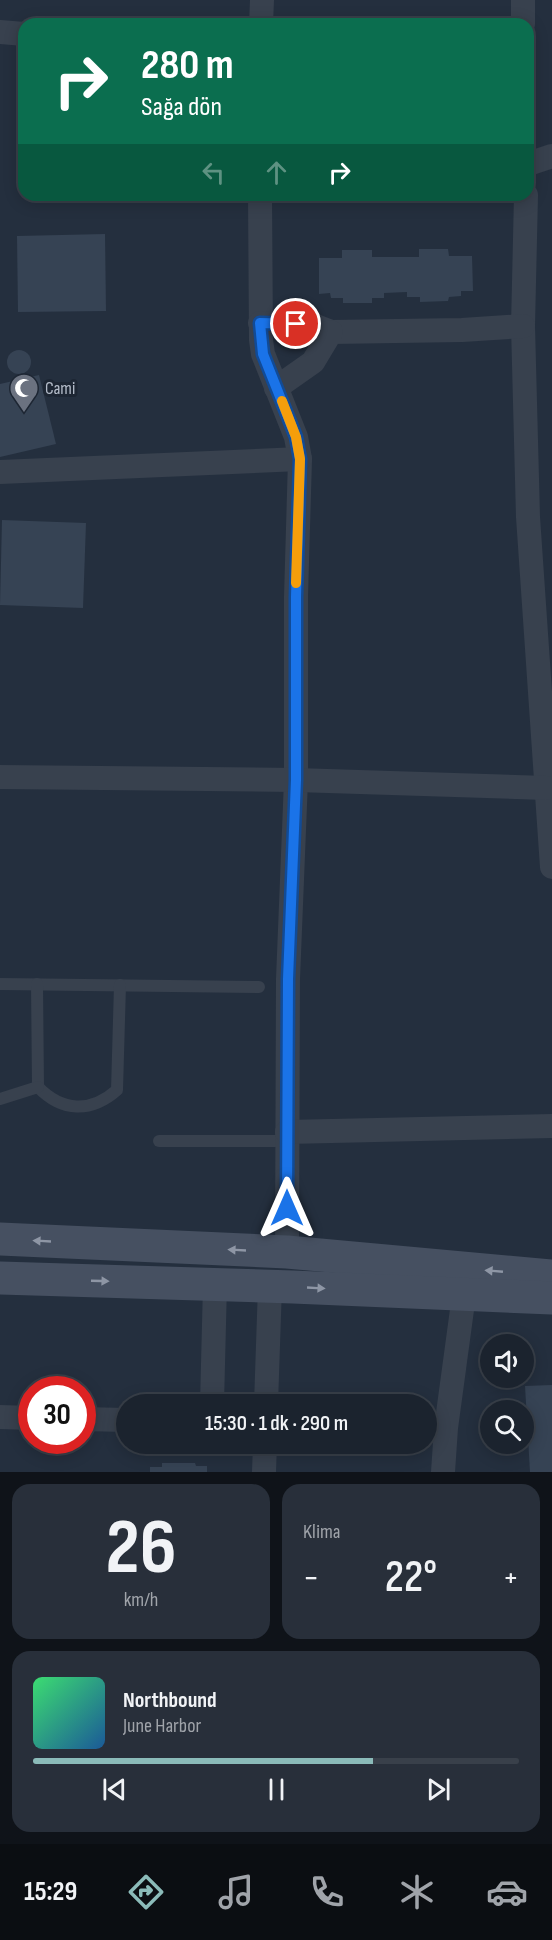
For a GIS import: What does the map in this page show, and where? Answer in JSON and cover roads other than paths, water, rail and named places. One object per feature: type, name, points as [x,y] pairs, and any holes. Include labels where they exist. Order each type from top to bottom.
[{"type":"street","points":[[261,18],[262,0]]},
{"type":"street","points":[[523,0],[523,18]]},
{"type":"street","points":[[0,32],[18,34]]},
{"type":"street","points":[[534,162],[552,156]]},
{"type":"street","points":[[260,201],[260,323],[263,354],[296,437],[300,459],[296,597],[296,780],[288,979],[287,1252]]},
{"type":"street","points":[[526,201],[523,326],[528,517],[545,650],[546,788],[552,867]]},
{"type":"street","points":[[260,323],[313,325],[332,332],[462,330],[523,326]]},
{"type":"street","points":[[276,388],[313,362],[332,332]]},
{"type":"street","points":[[0,472],[300,459]]},
{"type":"street","points":[[0,777],[296,780],[546,788]]},
{"type":"street","points":[[287,1137],[552,1126]]},
{"type":"street","points":[[0,1239],[287,1252],[552,1276]]},
{"type":"street","points":[[0,1278],[552,1298]]},
{"type":"street","points":[[212,1394],[215,1284]]},
{"type":"street","points":[[266,1394],[270,1286]]},
{"type":"street","points":[[437,1423],[464,1295]]},
{"type":"street","points":[[0,1417],[18,1418]]},
{"type":"street","points":[[96,1419],[116,1420]]},
{"type":"street","points":[[437,1434],[443,1472]]},
{"type":"street","points":[[264,1472],[265,1454]]},
{"type":"lane","points":[[0,984],[259,987]]},
{"type":"lane","points":[[38,984],[38,1087]]},
{"type":"lane","points":[[38,1087],[55,1101],[77,1107],[99,1103],[117,1090],[120,986]]},
{"type":"lane","points":[[0,1099],[38,1087]]},
{"type":"lane","points":[[159,1141],[287,1137]]},
{"type":"place","name":"Cami","points":[[24,414]]}]
